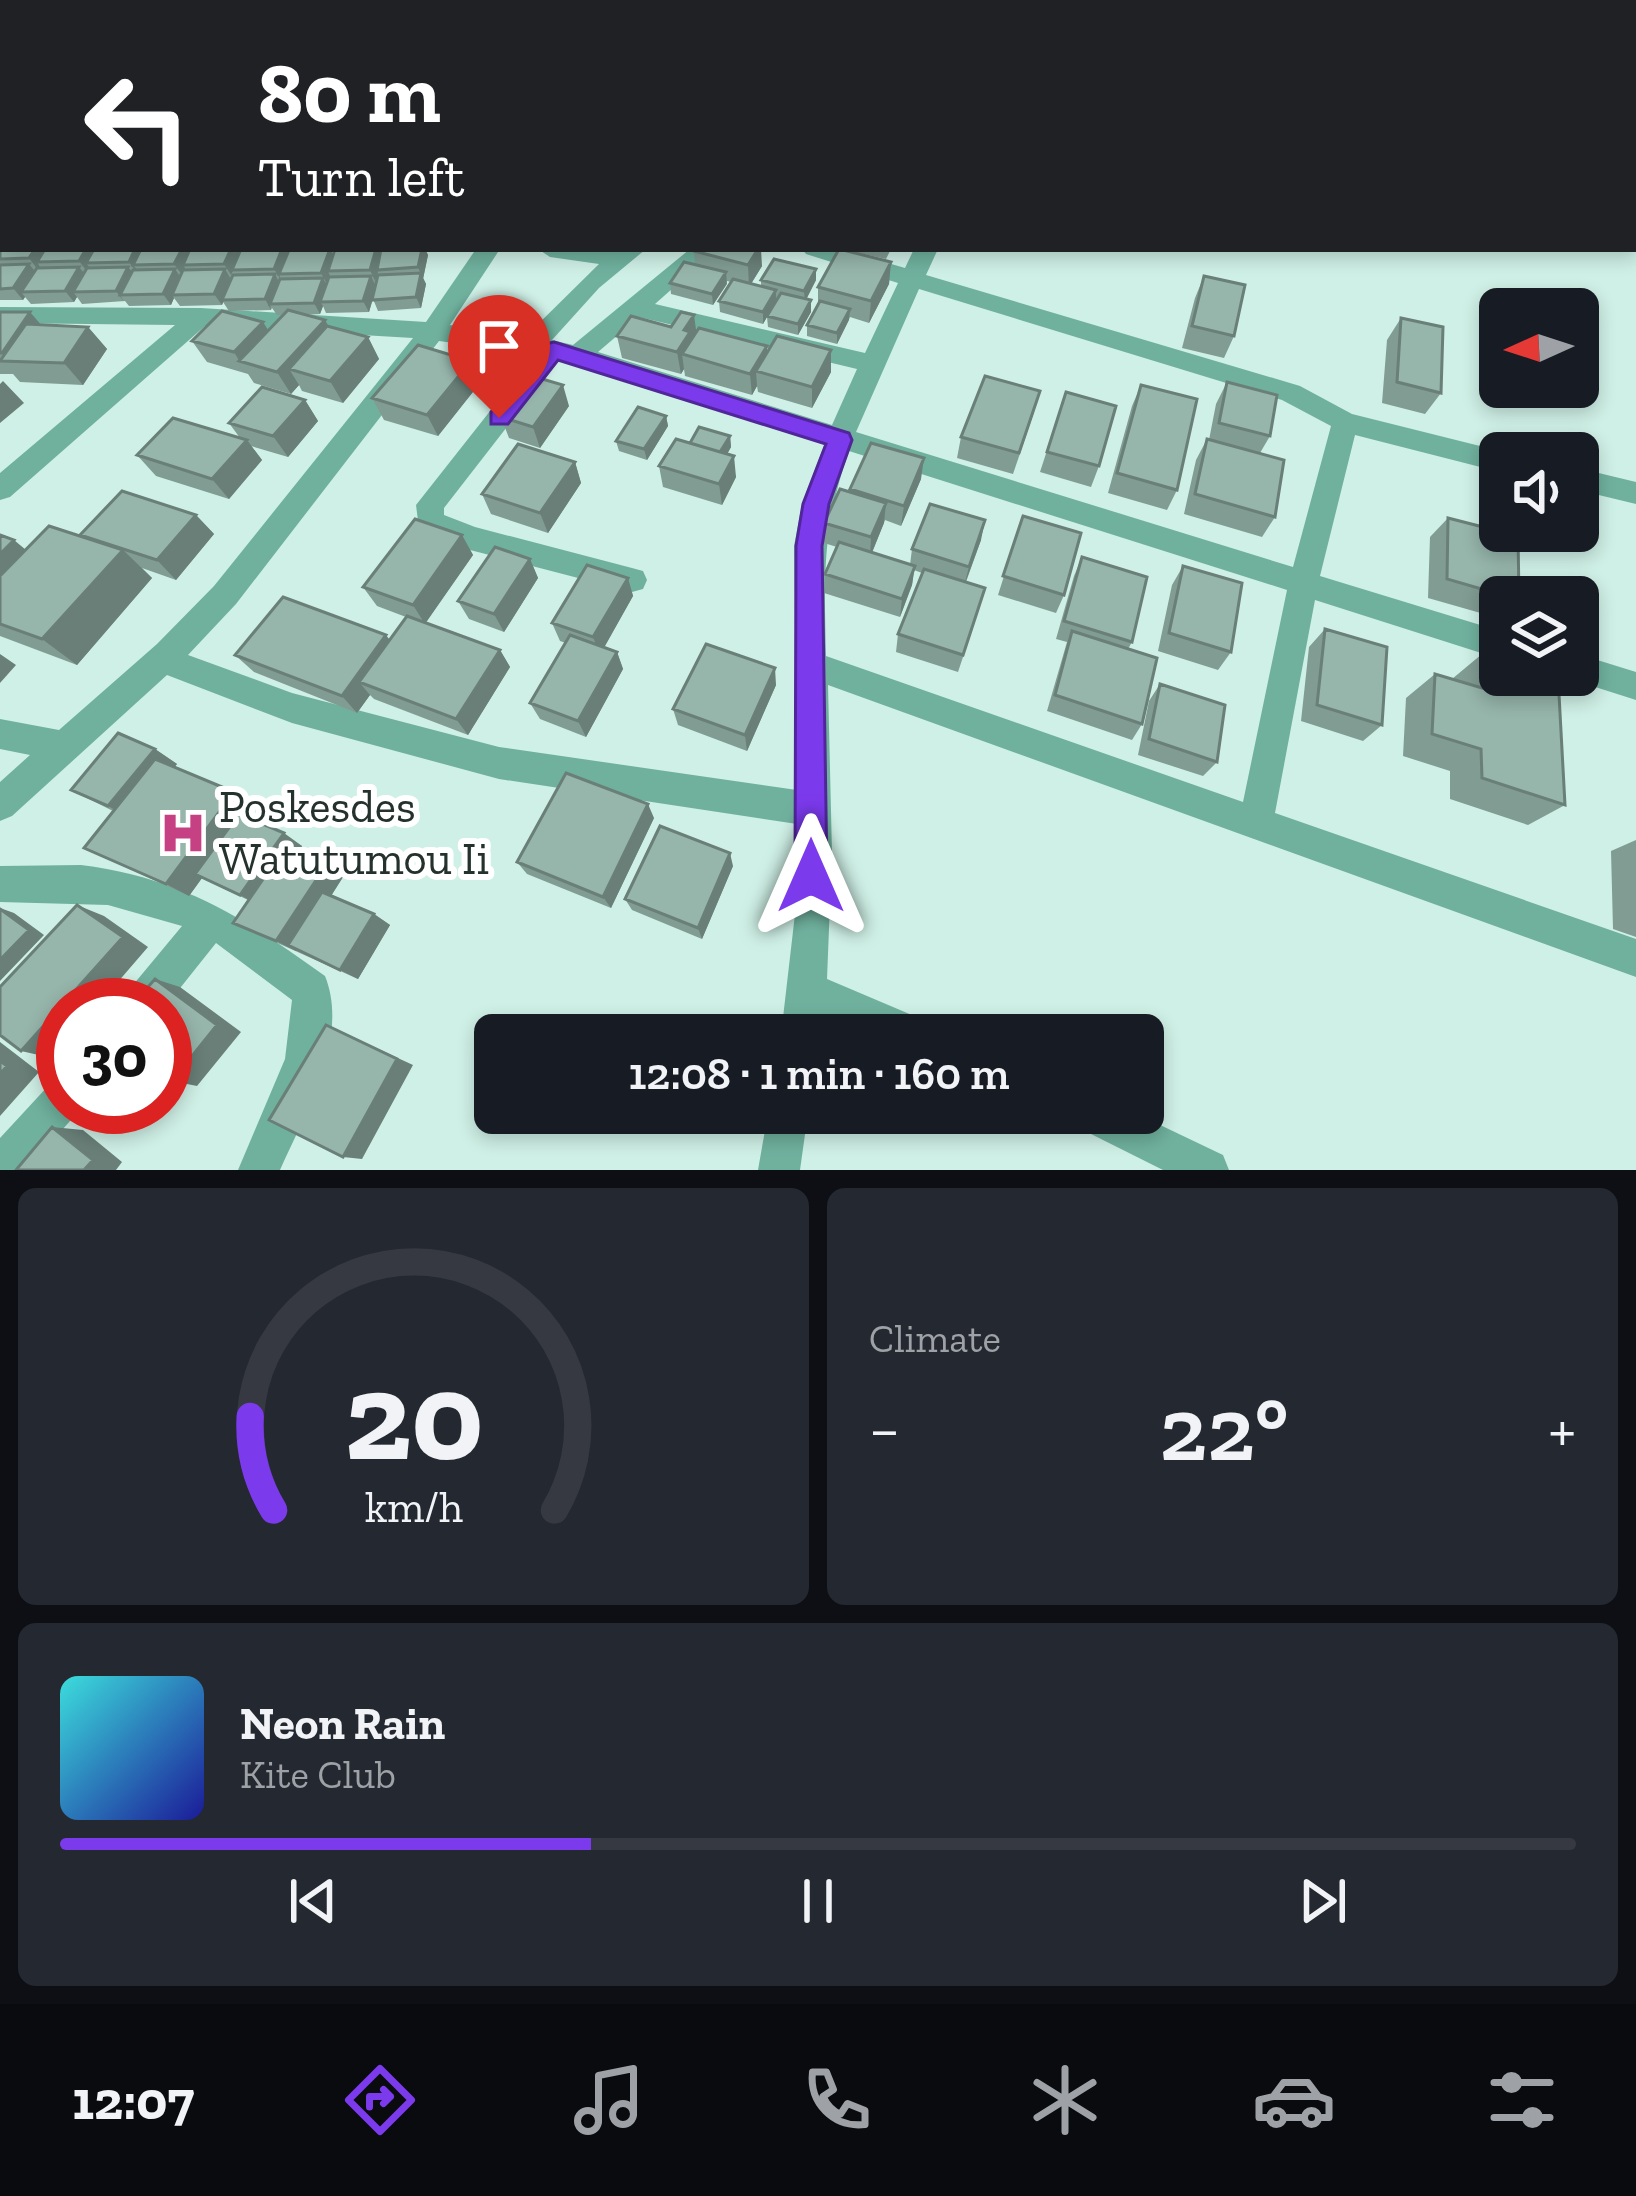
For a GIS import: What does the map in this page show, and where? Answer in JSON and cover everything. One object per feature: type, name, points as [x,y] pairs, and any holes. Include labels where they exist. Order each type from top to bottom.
[{"type":"street","points":[[0,804],[225,595],[435,328],[486,252]]},
{"type":"street","points":[[588,252],[627,255]]},
{"type":"street","points":[[555,350],[633,307],[701,252]]},
{"type":"street","points":[[836,252],[919,263],[1291,393],[1345,422],[1479,456]]},
{"type":"street","points":[[627,255],[591,282],[555,350],[430,505],[430,521],[470,538],[632,580]]},
{"type":"street","points":[[804,1014],[811,809],[809,546],[816,504],[840,440],[919,263]]},
{"type":"street","points":[[633,307],[873,364]]},
{"type":"street","points":[[0,314],[201,316],[435,328],[555,350],[1479,638]]},
{"type":"street","points":[[0,489],[201,316]]},
{"type":"street","points":[[1256,821],[1303,584],[1345,422]]},
{"type":"street","points":[[1599,484],[1636,493]]},
{"type":"street","points":[[161,659],[292,708],[499,763],[811,809]]},
{"type":"street","points":[[812,665],[1636,958]]},
{"type":"street","points":[[1599,675],[1636,686]]},
{"type":"street","points":[[0,734],[62,746]]},
{"type":"street","points":[[0,884],[83,880],[135,892],[211,920],[311,990],[315,1012],[308,1048],[259,1170]]},
{"type":"street","points":[[164,978],[211,920]]},
{"type":"street","points":[[808,990],[863,1014]]},
{"type":"street","points":[[0,1169],[36,1129]]},
{"type":"street","points":[[779,1170],[785,1134]]},
{"type":"street","points":[[1134,1134],[1208,1170]]},
{"type":"building","points":[[0,252],[33,252],[29,258],[0,259]]},
{"type":"building","points":[[43,252],[84,252],[79,261],[37,262]]},
{"type":"building","points":[[92,252],[134,252],[129,262],[86,263]]},
{"type":"building","points":[[140,252],[180,252],[174,264],[133,265]]},
{"type":"building","points":[[189,252],[230,252],[224,264],[183,265]]},
{"type":"building","points":[[240,252],[281,252],[274,269],[232,270]]},
{"type":"building","points":[[288,252],[329,252],[321,273],[279,274]]},
{"type":"building","points":[[334,252],[375,252],[370,270],[328,271]]},
{"type":"building","points":[[380,252],[421,252],[418,267],[377,270]]},
{"type":"building","points":[[698,252],[756,252],[748,265]]},
{"type":"building","points":[[837,252],[891,262],[871,301],[818,287]]},
{"type":"building","points":[[774,259],[816,269],[804,291],[761,280]]},
{"type":"building","points":[[684,262],[726,272],[712,294],[670,283]]},
{"type":"building","points":[[29,264],[13,288],[0,289],[0,265]]},
{"type":"building","points":[[79,267],[65,291],[21,292],[37,268]]},
{"type":"building","points":[[128,267],[116,291],[73,292],[87,268]]},
{"type":"building","points":[[175,269],[163,294],[120,295],[133,270]]},
{"type":"building","points":[[225,269],[214,294],[172,295],[183,270]]},
{"type":"building","points":[[421,273],[416,297],[372,300],[378,275]]},
{"type":"building","points":[[275,274],[265,299],[222,300],[233,275]]},
{"type":"building","points":[[371,276],[363,301],[320,302],[329,277]]},
{"type":"building","points":[[1204,276],[1245,285],[1234,336],[1192,326]]},
{"type":"building","points":[[323,278],[314,303],[270,304],[280,279]]},
{"type":"building","points":[[733,279],[776,290],[763,312],[719,301]]},
{"type":"building","points":[[781,293],[811,300],[798,324],[767,316]]},
{"type":"building","points":[[820,301],[850,309],[837,333],[807,325]]},
{"type":"building","points":[[288,310],[325,320],[277,372],[239,361]]},
{"type":"building","points":[[222,311],[263,322],[234,352],[192,341]]},
{"type":"building","points":[[0,312],[30,312],[2,353],[0,353]]},
{"type":"building","points":[[681,312],[694,315],[677,352],[617,336],[631,316],[671,327]]},
{"type":"building","points":[[1401,318],[1443,327],[1441,393],[1397,382]]},
{"type":"building","points":[[26,324],[88,327],[64,363],[0,361]]},
{"type":"building","points":[[327,326],[368,337],[330,381],[289,369]]},
{"type":"building","points":[[699,328],[767,346],[750,374],[682,354]]},
{"type":"building","points":[[777,336],[831,350],[812,387],[756,371]]},
{"type":"building","points":[[418,345],[471,361],[427,415],[372,398]]},
{"type":"building","points":[[532,376],[563,385],[533,427],[501,417]]},
{"type":"building","points":[[985,376],[1040,391],[1019,453],[961,437]]},
{"type":"building","points":[[1227,382],[1277,395],[1270,436],[1219,423]]},
{"type":"building","points":[[1141,385],[1197,399],[1177,490],[1117,473]]},
{"type":"building","points":[[262,387],[305,400],[273,436],[229,423]]},
{"type":"building","points":[[1066,392],[1116,406],[1099,466],[1047,452]]},
{"type":"building","points":[[638,407],[666,416],[644,449],[616,441]]},
{"type":"building","points":[[173,418],[247,440],[212,479],[137,455]]},
{"type":"building","points":[[699,427],[730,436],[720,452],[690,443]]},
{"type":"building","points":[[676,439],[734,456],[719,484],[659,466]]},
{"type":"building","points":[[1207,439],[1284,460],[1275,517],[1195,494]]},
{"type":"building","points":[[871,443],[924,458],[904,506],[850,489]]},
{"type":"building","points":[[518,444],[575,462],[540,513],[482,494]]},
{"type":"building","points":[[840,489],[886,503],[871,537],[824,523]]},
{"type":"building","points":[[122,491],[196,515],[157,560],[80,535]]},
{"type":"building","points":[[930,504],[985,520],[969,567],[912,549]]},
{"type":"building","points":[[1023,516],[1081,533],[1064,595],[1003,576]]},
{"type":"building","points":[[1448,518],[1479,526],[1479,552],[1518,552],[1519,576],[1479,576],[1479,588],[1447,579]]},
{"type":"building","points":[[415,519],[462,535],[413,605],[363,587]]},
{"type":"building","points":[[49,526],[123,550],[42,639],[0,624],[0,576]]},
{"type":"building","points":[[0,535],[14,540],[0,554]]},
{"type":"building","points":[[839,542],[915,566],[902,599],[825,574]]},
{"type":"building","points":[[495,547],[530,559],[494,614],[458,601]]},
{"type":"building","points":[[1082,557],[1147,577],[1132,642],[1064,621]]},
{"type":"building","points":[[587,565],[628,578],[593,637],[552,623]]},
{"type":"building","points":[[1183,566],[1242,583],[1231,652],[1169,633]]},
{"type":"building","points":[[924,569],[985,588],[963,655],[898,634]]},
{"type":"building","points":[[283,597],[386,635],[342,696],[235,655]]},
{"type":"building","points":[[407,616],[500,650],[456,719],[359,682]]},
{"type":"building","points":[[1325,629],[1387,647],[1382,725],[1317,705]]},
{"type":"building","points":[[1072,631],[1157,658],[1142,724],[1055,695]]},
{"type":"building","points":[[570,635],[617,652],[578,721],[530,703]]},
{"type":"building","points":[[706,644],[775,668],[745,735],[673,709]]},
{"type":"building","points":[[1435,674],[1479,687],[1479,696],[1559,696],[1565,805],[1482,778],[1481,749],[1432,734]]},
{"type":"building","points":[[1160,684],[1225,705],[1217,762],[1149,739]]},
{"type":"building","points":[[118,733],[155,749],[108,806],[71,790]]},
{"type":"building","name":"Poskesdes Watutumou Ii","points":[[155,759],[234,792],[166,884],[84,848]]},
{"type":"building","points":[[566,773],[648,804],[603,897],[517,862]]},
{"type":"building","points":[[239,814],[284,833],[240,895],[195,874]]},
{"type":"building","points":[[660,826],[730,853],[698,928],[625,899]]},
{"type":"building","points":[[285,847],[326,865],[276,941],[233,923]]},
{"type":"building","points":[[322,892],[374,914],[340,970],[288,945]]},
{"type":"building","points":[[77,905],[123,937],[86,978],[36,978],[36,1034],[21,1051],[0,1035],[0,987]]},
{"type":"building","points":[[0,909],[29,930],[0,960]]},
{"type":"building","points":[[192,1006],[217,1025],[192,1056]]},
{"type":"building","points":[[326,1025],[397,1059],[343,1157],[269,1120]]},
{"type":"building","points":[[46,1134],[61,1134],[93,1160],[84,1170],[16,1170]]},
{"type":"place","name":"Poskesdes Watutumou Ii","points":[[183,833]]},
{"type":"route","points":[[499,418],[554,350],[840,440],[816,504],[809,546],[811,876]]}]
